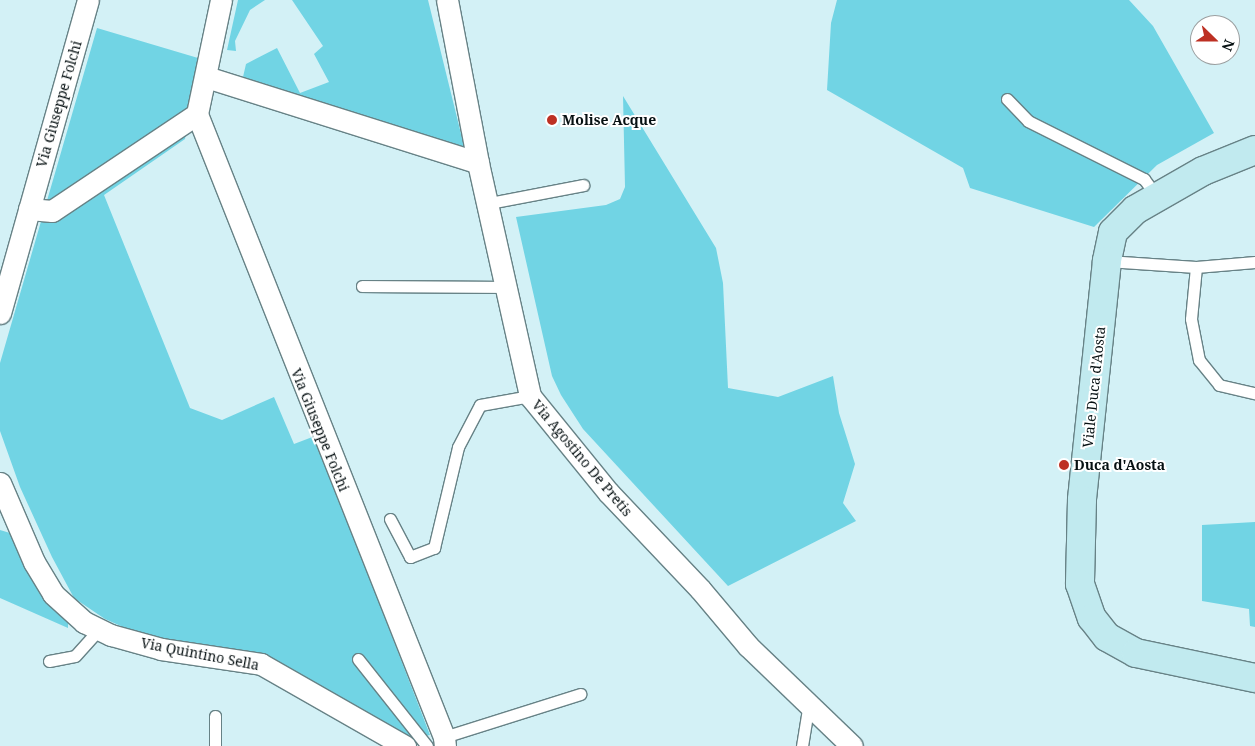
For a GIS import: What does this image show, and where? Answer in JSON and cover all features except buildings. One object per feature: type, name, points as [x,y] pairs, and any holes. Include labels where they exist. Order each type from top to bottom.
[{"type":"main road","name":"Viale Duca d'Aosta","points":[[1255,150],[1203,171],[1157,197],[1135,210],[1113,232],[1107,261],[1082,500],[1080,584],[1092,618],[1107,636],[1136,654],[1255,678]]},
{"type":"street","name":"Via Giuseppe Folchi","points":[[0,313],[88,0]]},
{"type":"street","points":[[29,209],[52,211],[197,114],[221,0]]},
{"type":"street","name":"Via Agostino De Pretis","points":[[447,0],[478,162],[489,203],[530,396],[608,492],[700,589],[748,646],[852,746]]},
{"type":"street","points":[[206,77],[478,162]]},
{"type":"street","name":"Via Giuseppe Folchi","points":[[197,114],[439,743]]},
{"type":"street","name":"Via Quintino Sella","points":[[0,482],[6,515],[53,594],[84,622],[99,629],[161,649],[262,664],[405,746]]},
{"type":"lane","points":[[1007,99],[1028,121],[1144,179],[1157,197]]},
{"type":"lane","points":[[489,203],[583,186]]},
{"type":"lane","points":[[1107,261],[1196,267],[1255,262]]},
{"type":"lane","points":[[1196,267],[1192,319],[1199,360],[1219,385],[1255,393]]},
{"type":"lane","points":[[362,286],[507,288]]},
{"type":"lane","points":[[390,519],[410,557],[434,548],[458,447],[480,405],[530,396]]},
{"type":"lane","points":[[49,661],[75,656],[99,629]]},
{"type":"lane","points":[[358,660],[439,743],[580,694]]},
{"type":"lane","points":[[802,746],[809,703]]},
{"type":"lane","points":[[215,716],[215,746]]},
{"type":"shaded area","points":[[238,0],[265,0],[250,10],[235,41],[236,51],[227,50]]},
{"type":"shaded area","points":[[292,0],[428,0],[465,150],[243,77],[246,64],[277,48],[300,93],[329,82],[314,54],[323,46]]},
{"type":"shaded area","points":[[837,0],[1129,0],[1153,26],[1214,133],[1157,165],[1094,227],[970,188],[963,168],[827,90],[831,23]]},
{"type":"shaded area","points":[[97,28],[198,58],[185,139],[104,195],[190,408],[222,420],[274,397],[294,444],[315,436],[430,735],[409,739],[267,658],[139,634],[105,619],[74,598],[52,557],[20,487],[0,431],[0,363]]},
{"type":"shaded area","points":[[623,96],[716,248],[723,283],[728,388],[778,397],[833,376],[839,413],[855,464],[843,503],[856,521],[728,586],[583,429],[561,395],[552,376],[516,217],[606,205],[620,199],[625,187]]},
{"type":"shaded area","points":[[1255,522],[1255,627],[1250,626],[1249,609],[1202,601],[1202,525]]},
{"type":"shaded area","points":[[0,530],[10,533],[43,592],[68,623],[68,628],[0,598]]},
{"type":"place","name":"Molise Acque","points":[[552,120]]},
{"type":"place","name":"Duca d'Aosta","points":[[1064,465]]}]
